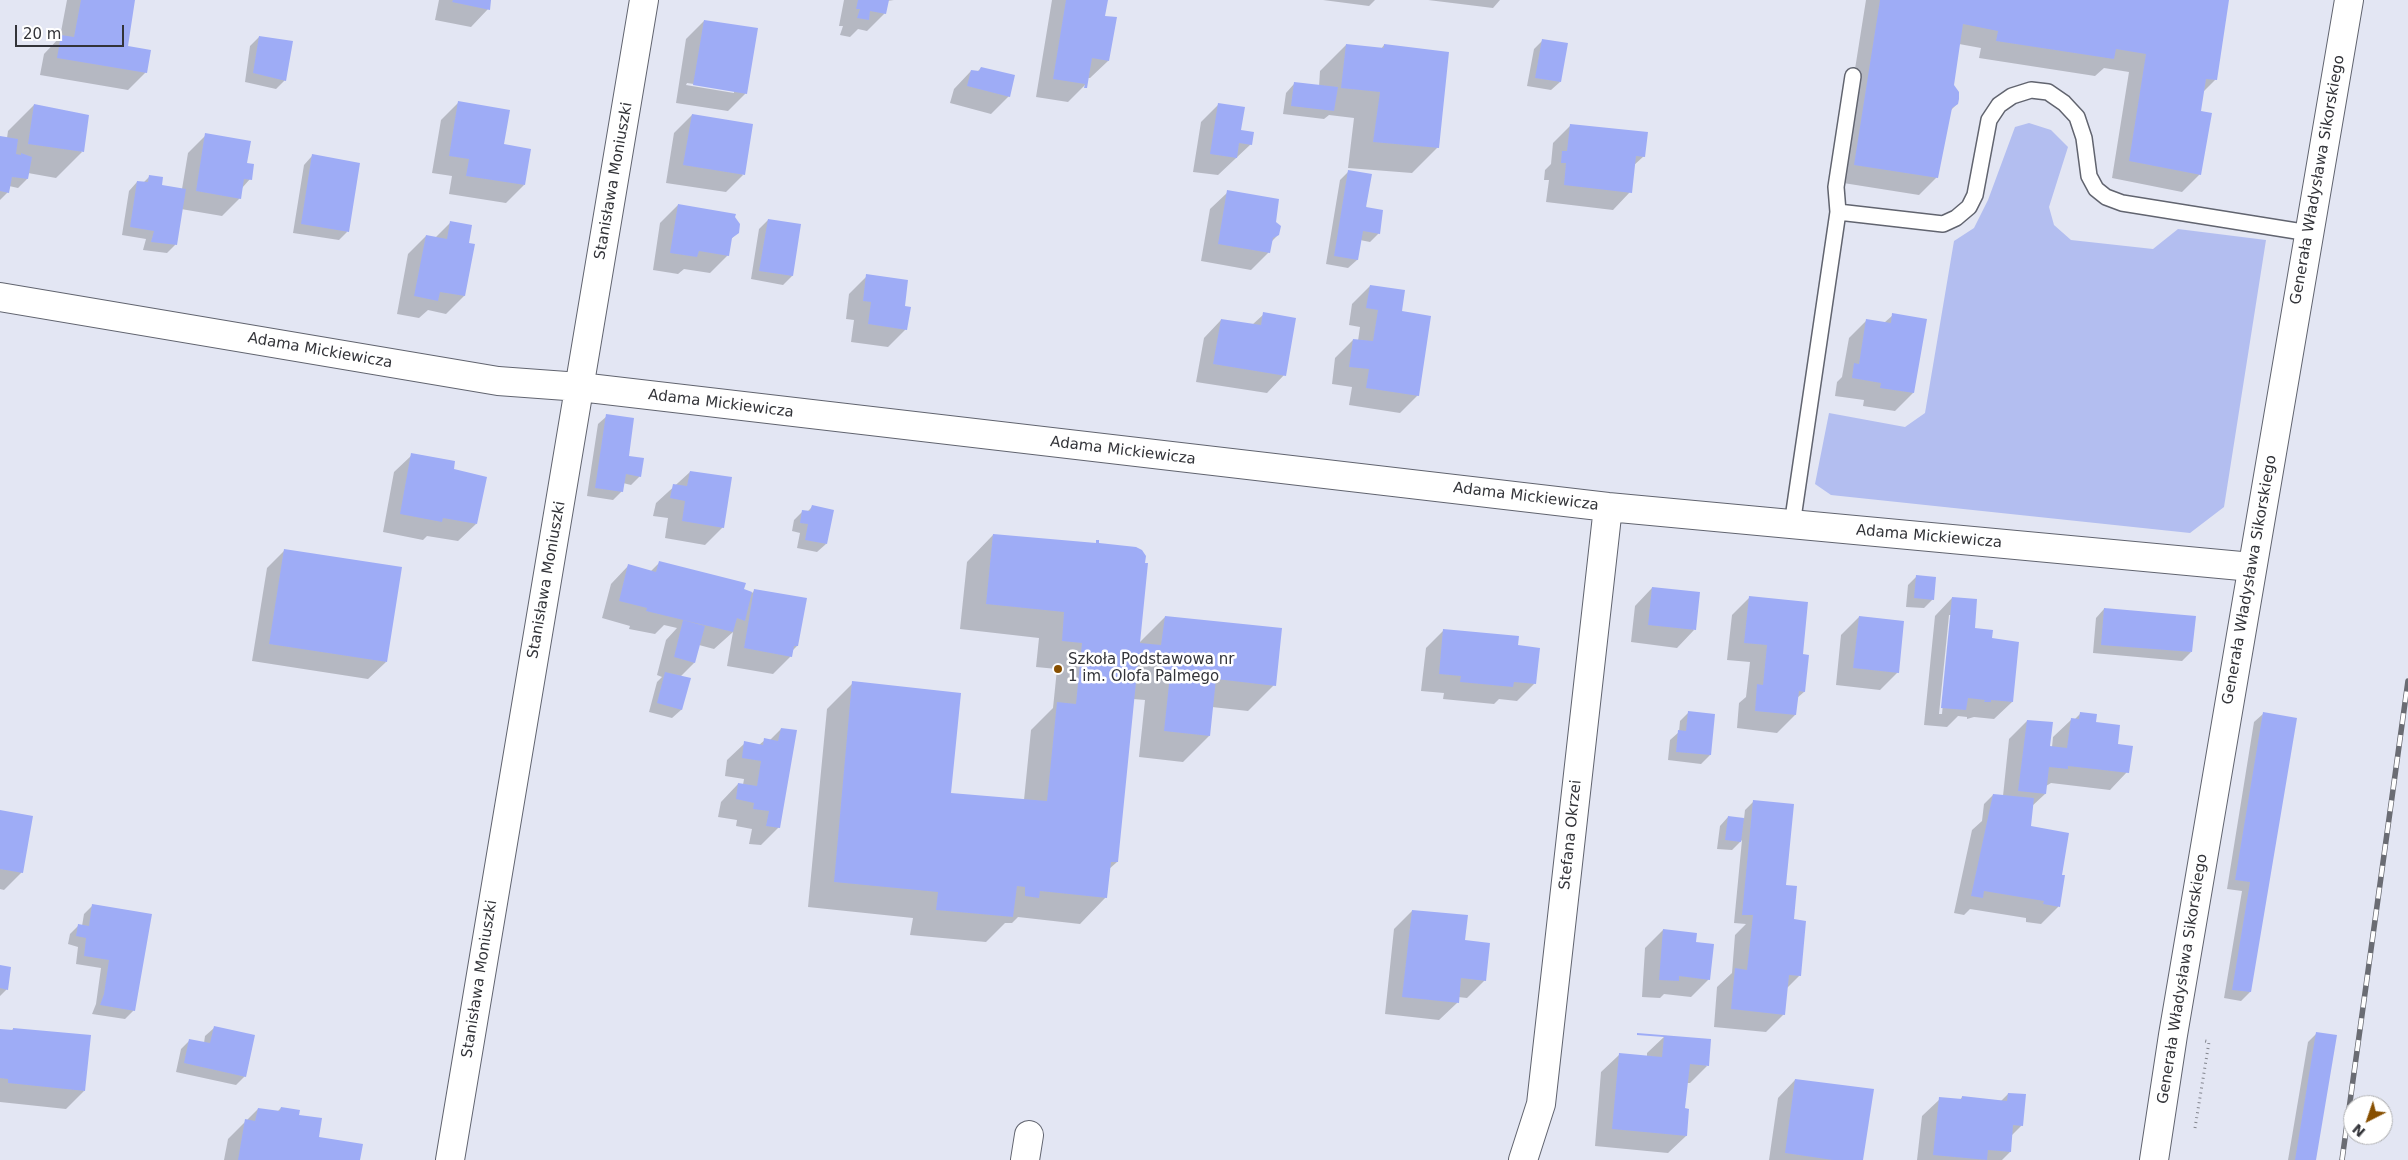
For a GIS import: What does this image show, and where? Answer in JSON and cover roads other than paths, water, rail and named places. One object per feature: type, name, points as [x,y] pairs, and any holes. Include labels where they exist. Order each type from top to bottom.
[{"type":"street","name":"Stanisława Moniuszki","points":[[450,1160],[644,0]]},
{"type":"street","name":"Generała Władysława Sikorskiego","points":[[2154,1160],[2173,1036],[2348,0]]},
{"type":"street","name":"Adama Mickiewicza","points":[[0,297],[498,382],[580,387],[1608,507],[2252,567]]},
{"type":"street","name":"Stefana Okrzei","points":[[1523,1160],[1541,1104],[1608,507]]},
{"type":"lane","points":[[1792,525],[1838,212],[1836,187],[1853,76]]},
{"type":"lane","points":[[1838,212],[1943,224],[1956,218],[1969,207],[1975,195],[1989,120],[1999,105],[2012,96],[2031,90],[2048,92],[2064,103],[2077,117],[2084,138],[2089,176],[2096,189],[2106,197],[2122,203],[2308,233]]},
{"type":"railway","points":[[2342,1160],[2408,681]]},
{"type":"place","name":"Szkoła Podstawowa nr 1 im. Olofa Palmego","points":[[1058,669]]}]
